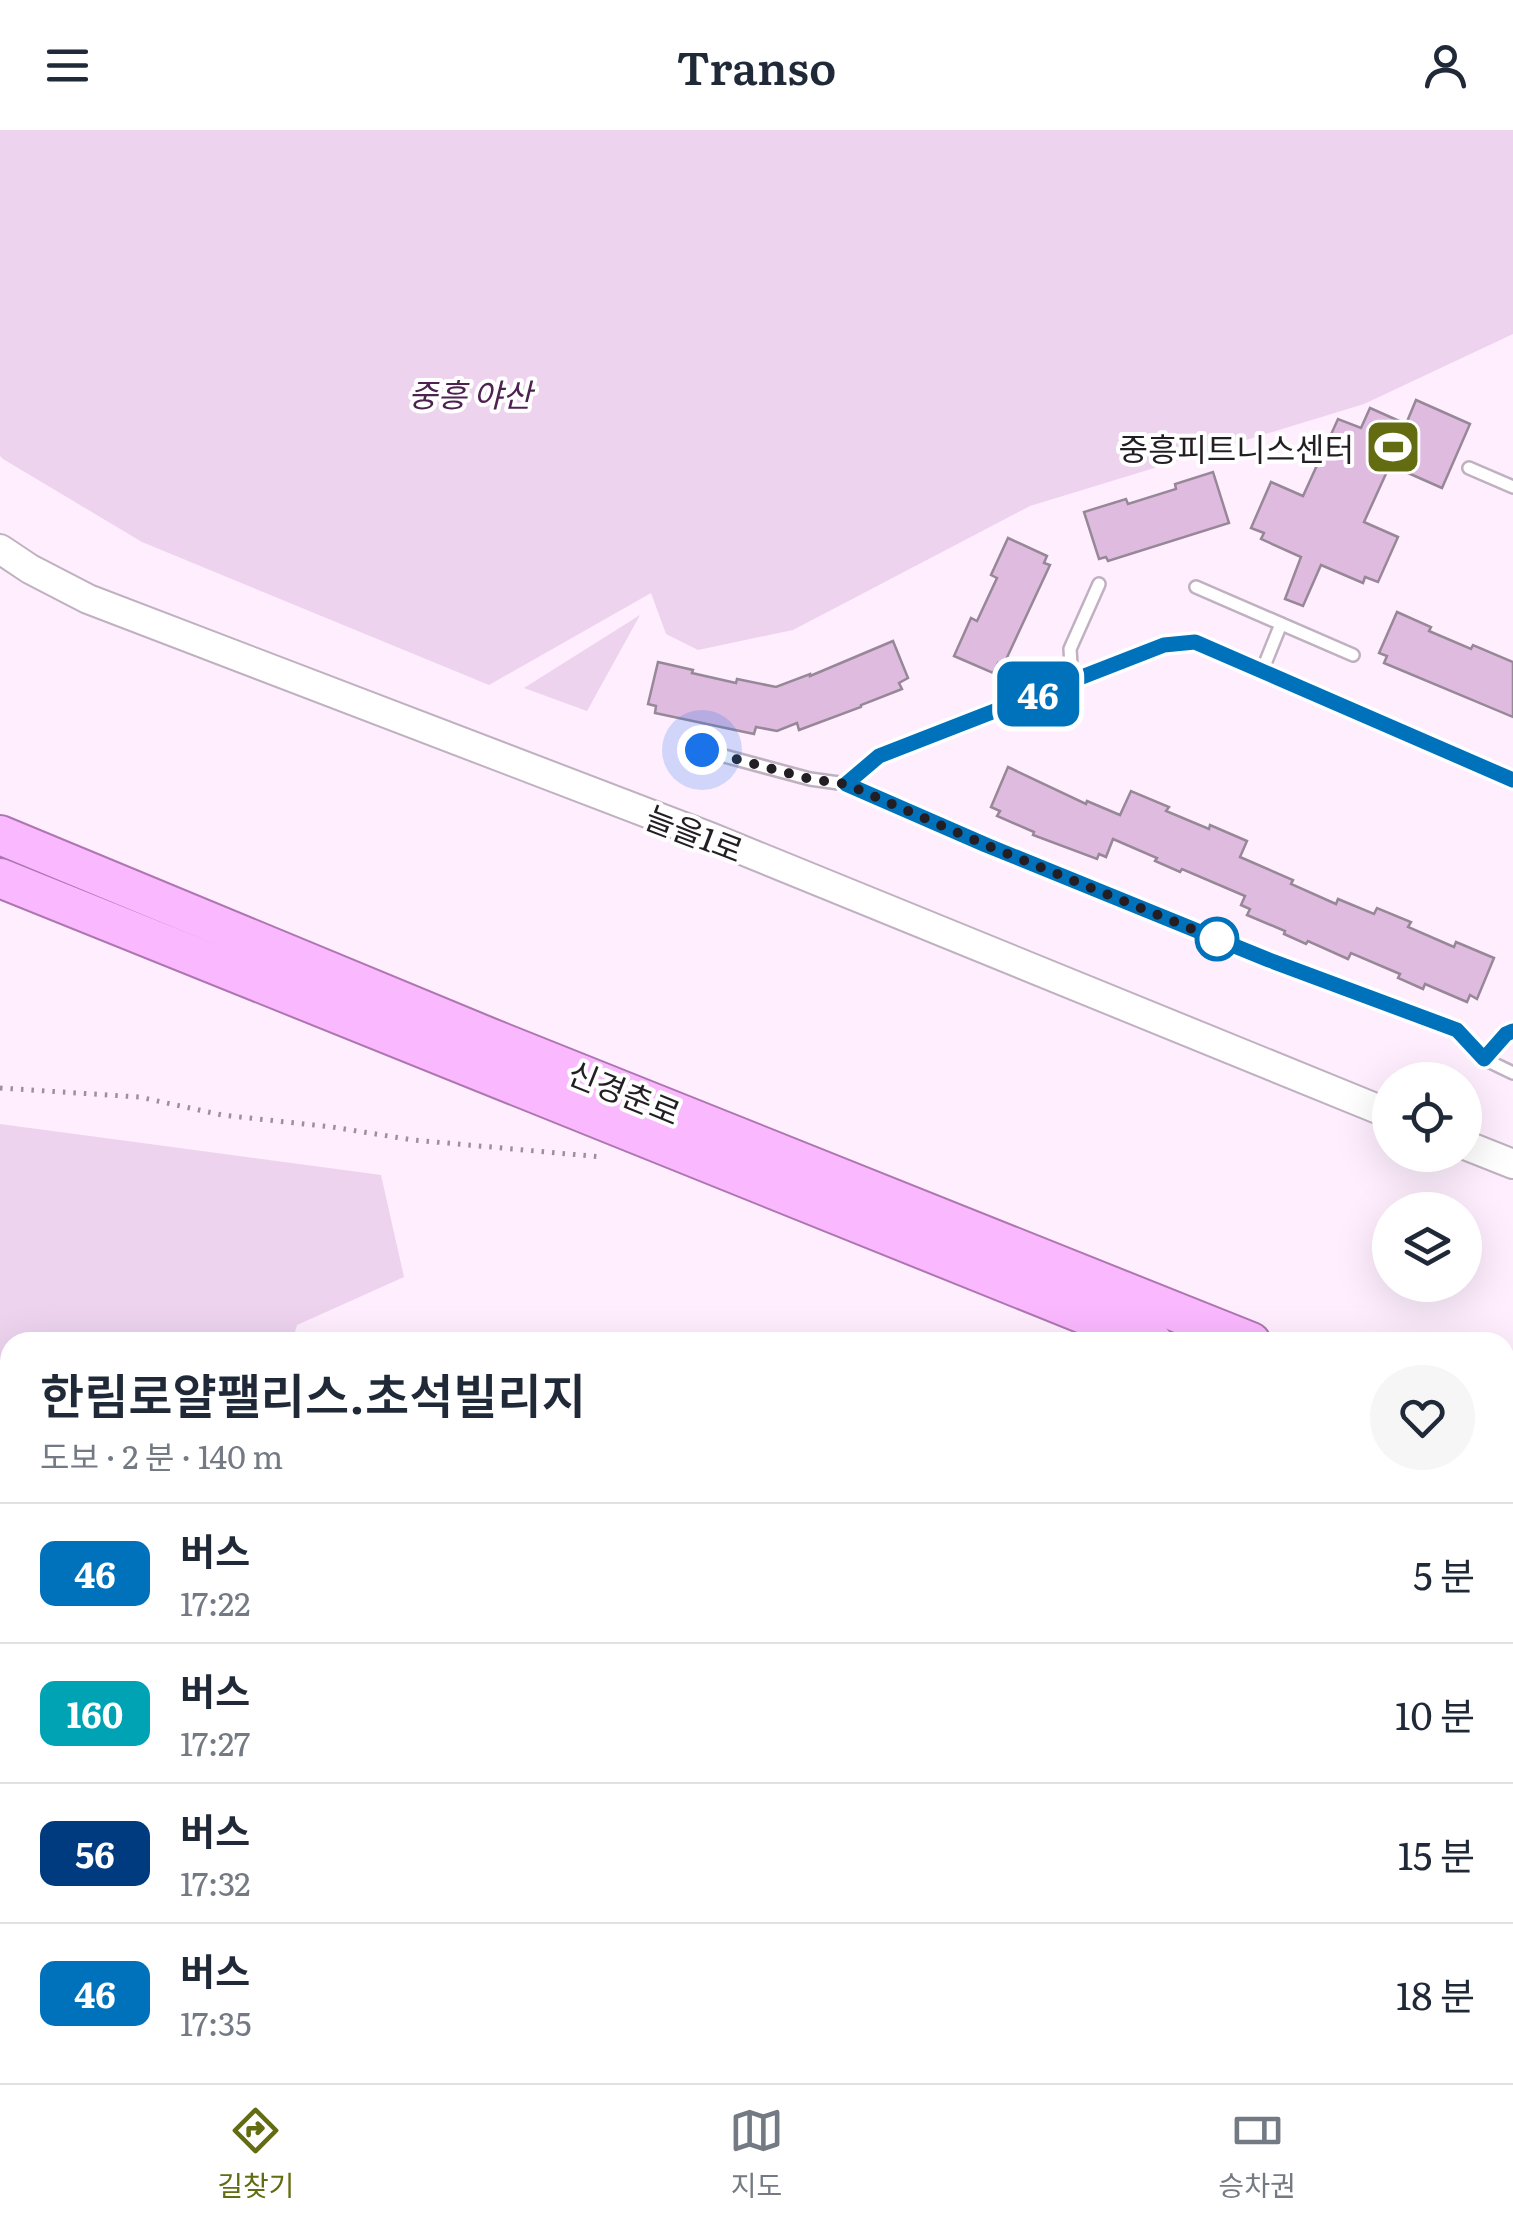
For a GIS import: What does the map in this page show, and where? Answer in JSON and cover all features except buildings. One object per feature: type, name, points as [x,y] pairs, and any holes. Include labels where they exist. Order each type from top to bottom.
[{"type":"highway","name":"신경춘로","points":[[0,835],[481,1054],[1130,1332]]},
{"type":"highway","name":"신경춘로","points":[[0,878],[1224,1332]]},
{"type":"street","name":"늘을1로","points":[[0,550],[88,599],[710,837],[1372,1107]]},
{"type":"street","points":[[1482,1152],[1513,1164]]},
{"type":"lane","points":[[1468,468],[1513,487]]},
{"type":"lane","points":[[1072,681],[1070,648],[1099,584]]},
{"type":"lane","points":[[1196,588],[1353,655]]},
{"type":"lane","points":[[1262,671],[1281,624]]},
{"type":"lane","points":[[846,784],[879,756],[1164,645],[1195,642],[1513,780]]},
{"type":"lane","points":[[702,750],[810,779],[846,784],[1269,960],[1457,1030],[1484,1059],[1513,1073]]},
{"type":"lane","points":[[1484,1059],[1513,1031]]},
{"type":"path","points":[[0,1088],[139,1097],[222,1115],[522,1150]]},
{"type":"green space","name":"중흥 야산","points":[[0,130],[1513,130],[1513,334],[1364,404],[1030,506],[793,630],[698,650],[666,634],[651,593],[489,685],[142,542],[0,456]]},
{"type":"green space","points":[[640,615],[587,711],[524,688]]},
{"type":"green space","points":[[0,1124],[381,1175],[404,1277],[297,1325],[295,1332],[0,1332]]},
{"type":"bus line","name":"46","points":[[1513,780],[1195,642],[1164,645],[879,756],[846,784],[1269,960],[1457,1030],[1484,1059],[1513,1031]]},
{"type":"place","name":"중흥피트니스센터","points":[[1393,447]]},
{"type":"route","points":[[702,750],[810,779],[846,784],[1234,946],[1217,939]]}]
